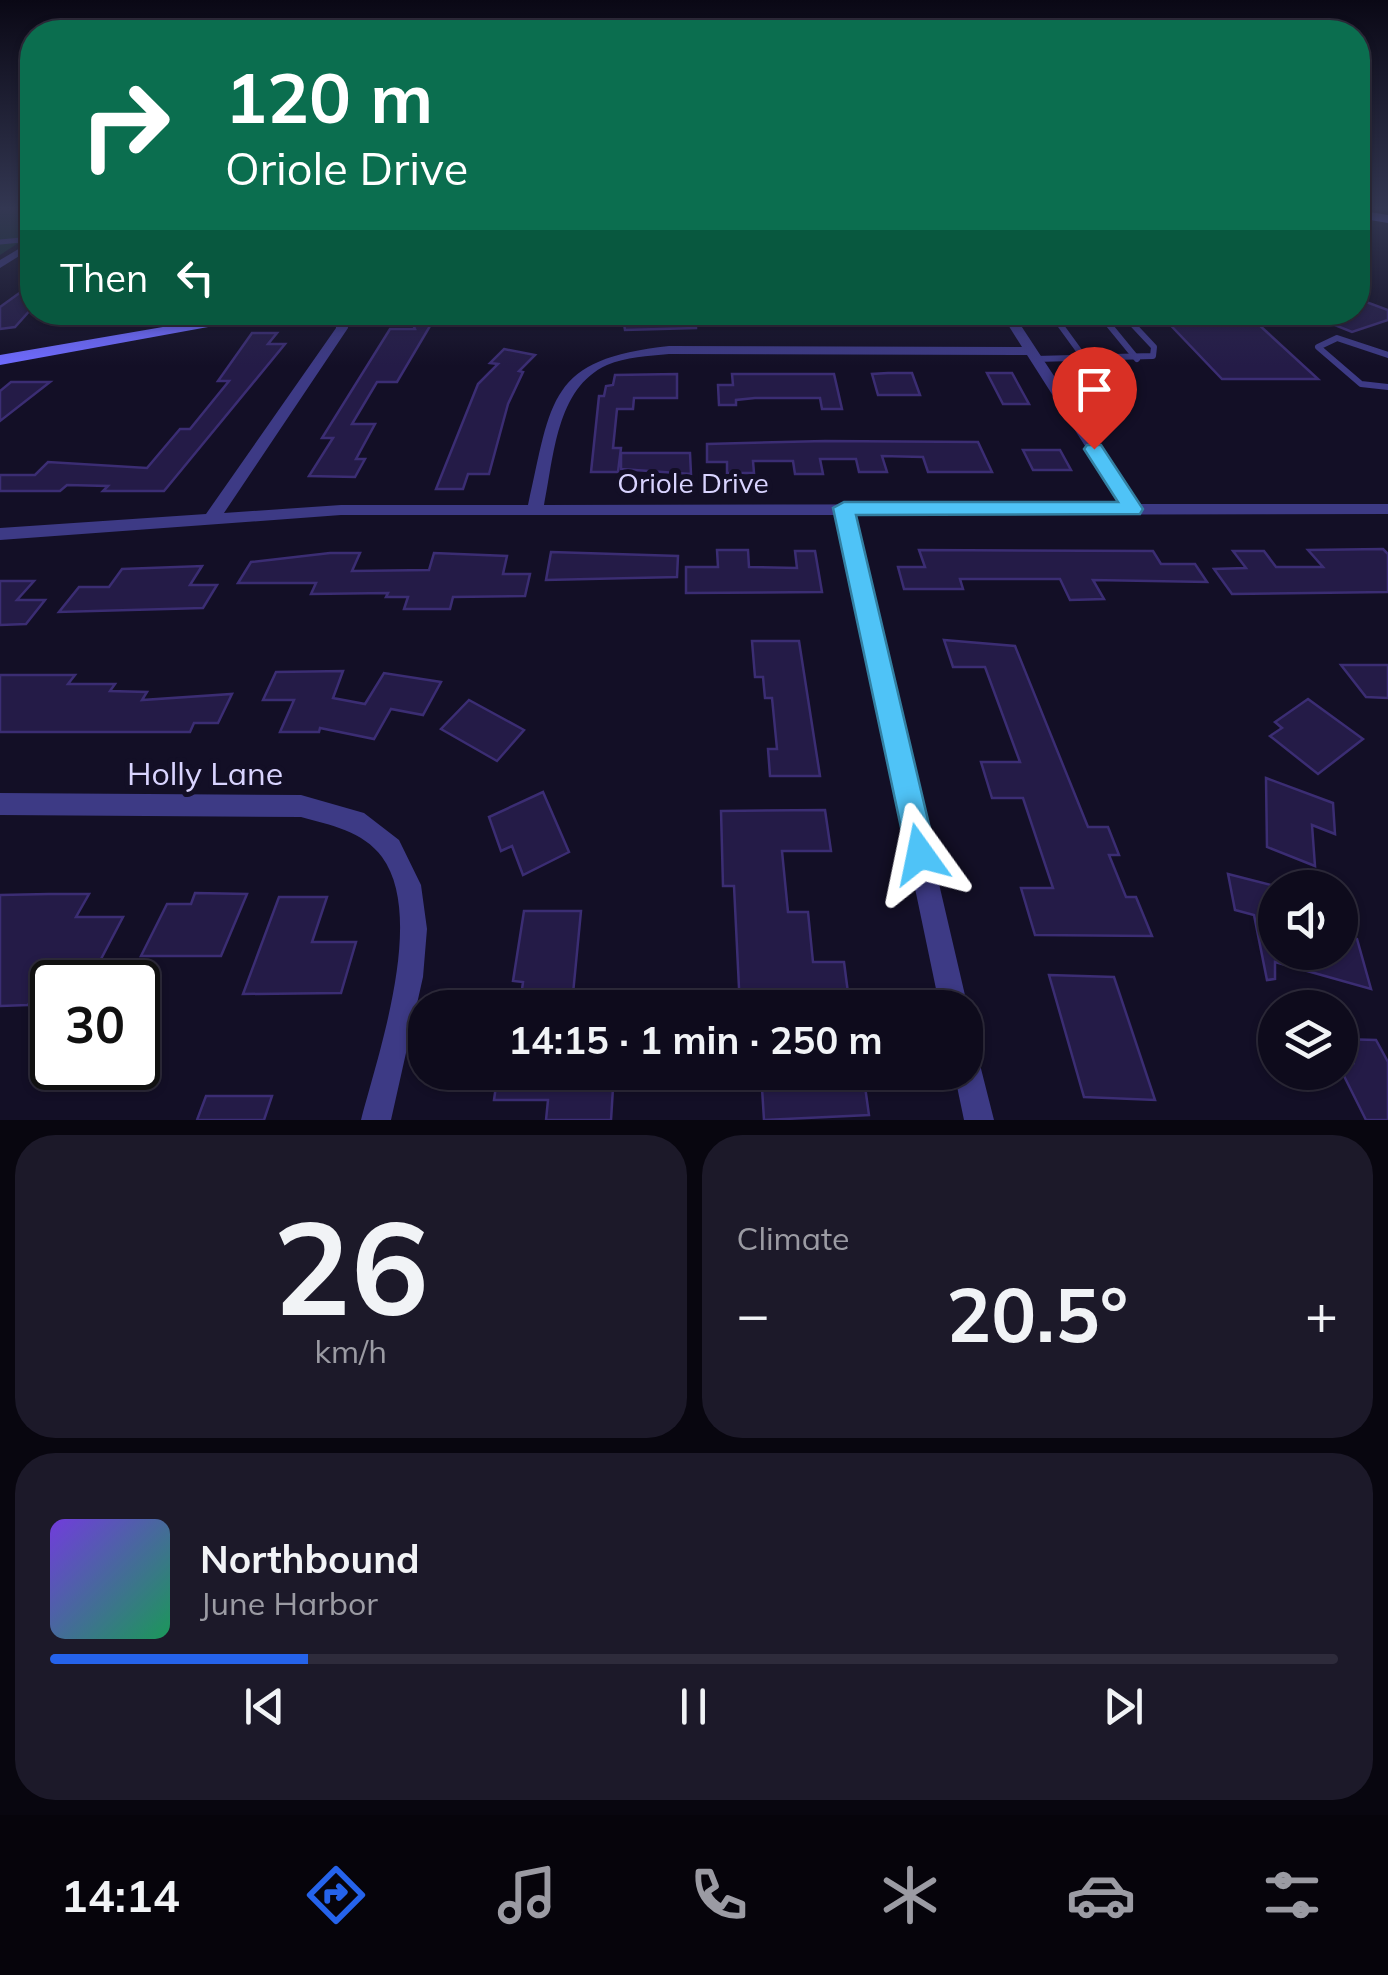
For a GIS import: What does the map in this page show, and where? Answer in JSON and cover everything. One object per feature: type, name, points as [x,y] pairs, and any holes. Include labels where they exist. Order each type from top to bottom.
[{"type":"street","points":[[0,349],[150,325]]},
{"type":"street","points":[[0,360],[207,325]]},
{"type":"street","points":[[212,518],[342,325]]},
{"type":"street","points":[[1014,325],[1132,509]]},
{"type":"street","points":[[535,510],[562,397],[584,370],[614,357],[669,350],[1033,355]]},
{"type":"street","points":[[844,508],[950,990]]},
{"type":"street","name":"Oriole Drive","points":[[0,534],[341,510],[1388,509]]},
{"type":"street","name":"Holly Lane","points":[[0,804],[318,808],[336,810],[373,829],[393,854],[415,897],[416,930],[413,965],[376,1120]]},
{"type":"street","points":[[972,1090],[979,1120]]},
{"type":"lane","points":[[1060,325],[1085,359]]},
{"type":"lane","points":[[1110,325],[1137,358]]},
{"type":"lane","points":[[1033,355],[1085,359],[1153,356],[1154,348],[1134,325]]},
{"type":"lane","points":[[1388,355],[1336,338],[1318,347],[1361,384],[1388,387]]},
{"type":"building","points":[[20,293],[20,321],[15,327],[0,329],[0,307]]},
{"type":"building","points":[[1370,303],[1388,310],[1388,320],[1352,332],[1335,325],[1370,325]]},
{"type":"building","points":[[413,325],[431,325],[397,382],[377,382],[352,424],[375,424],[356,459],[365,459],[355,477],[309,476],[333,438],[322,438],[390,329],[415,329]]},
{"type":"building","points":[[624,325],[696,325],[696,328],[625,330]]},
{"type":"building","points":[[1170,325],[1259,325],[1318,379],[1222,379]]},
{"type":"building","points":[[252,333],[277,333],[268,344],[285,344],[164,491],[103,491],[108,486],[67,485],[60,491],[0,491],[0,475],[35,475],[48,462],[147,468],[180,429],[190,429],[229,381],[218,381]]},
{"type":"building","points":[[504,349],[535,355],[519,371],[523,372],[508,404],[489,474],[468,474],[463,489],[436,489],[478,384],[498,364],[490,363]]},
{"type":"building","points":[[912,373],[920,395],[878,395],[872,374]]},
{"type":"building","points":[[987,373],[1012,373],[1029,404],[1003,404]]},
{"type":"building","points":[[677,374],[677,398],[634,398],[633,409],[617,409],[613,448],[621,448],[618,472],[591,472],[599,396],[604,396],[606,386],[613,385],[615,375]]},
{"type":"building","points":[[732,374],[834,374],[842,409],[822,409],[820,398],[755,398],[736,400],[736,405],[719,405],[718,385],[733,385]]},
{"type":"building","points":[[11,382],[50,382],[0,421],[0,391]]},
{"type":"building","points":[[978,442],[992,472],[928,472],[923,457],[882,456],[887,472],[859,472],[856,459],[820,459],[823,474],[795,474],[793,461],[753,461],[754,473],[727,473],[727,462],[707,462],[707,444]]},
{"type":"building","points":[[1023,450],[1060,450],[1071,470],[1033,470]]},
{"type":"building","points":[[621,453],[690,453],[691,474],[621,469]]},
{"type":"building","points":[[1383,549],[1388,554],[1388,592],[1232,594],[1214,569],[1246,568],[1233,551],[1264,551],[1276,567],[1323,567],[1308,550]]},
{"type":"building","points":[[717,550],[748,550],[749,567],[797,568],[795,551],[815,551],[822,592],[686,593],[686,567],[718,567]]},
{"type":"building","points":[[919,550],[1153,551],[1161,564],[1195,564],[1207,582],[1093,580],[1104,599],[1070,600],[1060,579],[960,579],[963,589],[904,589],[898,567],[925,567]]},
{"type":"building","points":[[551,552],[678,556],[677,577],[546,580]]},
{"type":"building","points":[[360,553],[352,571],[429,570],[434,553],[507,556],[503,574],[530,574],[525,596],[453,597],[450,609],[404,609],[408,597],[386,597],[388,593],[311,594],[316,583],[238,583],[251,562]]},
{"type":"building","points":[[202,566],[190,585],[217,585],[203,608],[59,612],[79,587],[109,587],[122,569]]},
{"type":"building","points":[[0,581],[34,581],[17,600],[45,600],[26,624],[0,625]]},
{"type":"building","points":[[944,640],[1015,646],[1088,827],[1108,827],[1119,855],[1109,855],[1126,897],[1136,897],[1152,936],[1035,935],[1021,888],[1053,888],[1023,798],[992,798],[981,762],[1020,762],[985,667],[953,667]]},
{"type":"building","points":[[752,641],[799,641],[820,776],[770,776],[768,749],[777,749],[772,698],[765,698],[763,677],[755,677]]},
{"type":"building","points":[[1341,665],[1388,665],[1388,698],[1366,697]]},
{"type":"building","points":[[343,671],[333,698],[365,704],[384,673],[441,682],[423,715],[391,709],[374,739],[320,728],[319,732],[280,732],[294,700],[263,700],[276,672]]},
{"type":"building","points":[[0,675],[75,675],[68,684],[115,684],[110,691],[147,692],[142,700],[232,694],[218,723],[194,723],[190,732],[0,732]]},
{"type":"building","points":[[1308,699],[1363,739],[1318,774],[1270,736],[1282,728],[1275,722]]},
{"type":"building","points":[[469,700],[524,730],[497,761],[441,729]]},
{"type":"building","points":[[1266,778],[1333,803],[1335,834],[1312,825],[1315,866],[1267,847]]},
{"type":"building","points":[[543,792],[569,852],[523,875],[512,846],[501,851],[489,817]]},
{"type":"building","points":[[825,810],[831,851],[782,851],[788,912],[808,912],[813,962],[844,962],[848,990],[739,990],[734,886],[723,886],[721,811]]},
{"type":"building","points":[[1228,874],[1258,882],[1258,935],[1254,915],[1235,910]]},
{"type":"building","points":[[195,893],[247,894],[221,956],[141,956],[167,904],[191,904]]},
{"type":"building","points":[[89,894],[76,917],[123,917],[101,959],[30,960],[28,1005],[0,1006],[0,895]]},
{"type":"building","points":[[279,897],[327,897],[312,942],[356,942],[341,993],[243,994]]},
{"type":"building","points":[[524,911],[581,911],[573,990],[522,990],[523,982],[513,981]]},
{"type":"building","points":[[1358,943],[1371,989],[1303,970],[1358,970]]},
{"type":"building","points":[[1265,970],[1275,970],[1275,979],[1267,980]]},
{"type":"building","points":[[1049,975],[1114,977],[1155,1100],[1084,1097]]},
{"type":"building","points":[[1358,1040],[1376,1040],[1388,1062],[1388,1120],[1366,1120],[1351,1090],[1358,1090]]},
{"type":"building","points":[[495,1090],[613,1090],[611,1120],[546,1120],[548,1100],[494,1100]]},
{"type":"building","points":[[762,1090],[866,1090],[869,1115],[764,1120]]},
{"type":"building","points":[[206,1096],[272,1096],[264,1120],[197,1120]]},
{"type":"route","points":[[920,854],[844,508],[1132,509],[1094,449]]}]
